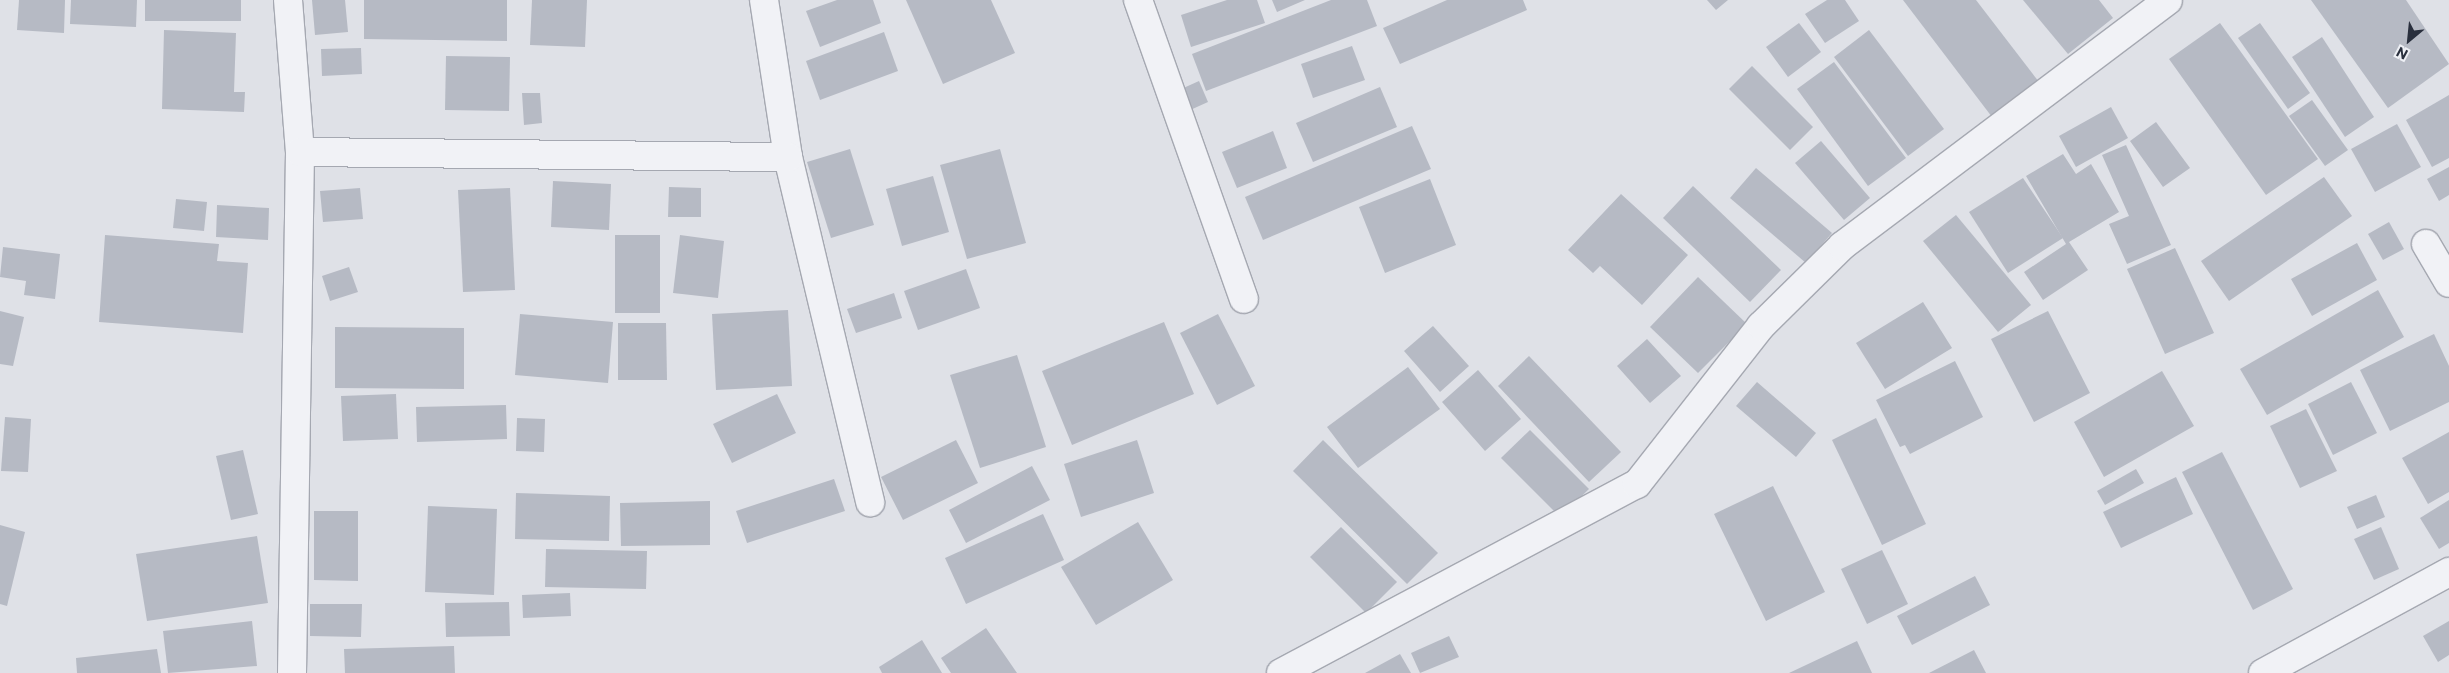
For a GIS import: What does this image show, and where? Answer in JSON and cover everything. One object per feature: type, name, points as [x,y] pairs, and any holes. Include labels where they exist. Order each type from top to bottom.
[{"type":"street","points":[[288,0],[300,152],[292,673]]},
{"type":"street","points":[[764,0],[788,157],[870,502]]},
{"type":"street","points":[[1138,0],[1244,299]]},
{"type":"street","points":[[1281,673],[1637,484],[1761,326],[1842,246],[2168,0]]},
{"type":"street","points":[[300,152],[788,157]]},
{"type":"street","points":[[2426,244],[2449,283]]},
{"type":"street","points":[[2263,673],[2449,572]]},
{"type":"building","points":[[19,0],[65,0],[64,33],[17,30]]},
{"type":"building","points":[[71,0],[137,0],[136,27],[70,24]]},
{"type":"building","points":[[145,0],[241,0],[241,21],[145,21]]},
{"type":"building","points":[[312,0],[345,0],[348,32],[315,35]]},
{"type":"building","points":[[364,0],[507,0],[507,41],[364,39]]},
{"type":"building","points":[[532,0],[587,0],[585,47],[530,45]]},
{"type":"building","points":[[837,0],[873,0],[881,23],[820,47],[806,11]]},
{"type":"building","points":[[906,0],[991,0],[1015,53],[943,84]]},
{"type":"building","points":[[1227,0],[1257,0],[1265,23],[1191,47],[1181,15]]},
{"type":"building","points":[[1272,0],[1305,0],[1277,12]]},
{"type":"building","points":[[1331,0],[1367,0],[1377,26],[1206,91],[1192,54]]},
{"type":"building","points":[[1447,0],[1523,0],[1527,10],[1400,64],[1383,28]]},
{"type":"building","points":[[1707,0],[1728,0],[1716,10]]},
{"type":"building","points":[[1827,0],[1845,0],[1859,21],[1825,43],[1805,14]]},
{"type":"building","points":[[1903,0],[1976,0],[2039,82],[1992,117]]},
{"type":"building","points":[[2023,0],[2099,0],[2113,18],[2068,54]]},
{"type":"building","points":[[2311,0],[2406,0],[2449,64],[2388,108]]},
{"type":"building","points":[[1799,23],[1821,52],[1788,77],[1766,47]]},
{"type":"building","points":[[2220,23],[2318,159],[2266,195],[2169,59]]},
{"type":"building","points":[[2260,23],[2310,93],[2288,109],[2238,38]]},
{"type":"building","points":[[164,30],[236,33],[234,92],[245,92],[244,112],[162,109]]},
{"type":"building","points":[[1869,30],[1944,129],[1908,156],[1834,57]]},
{"type":"building","points":[[884,32],[898,71],[820,100],[806,61]]},
{"type":"building","points":[[2322,37],[2374,117],[2345,137],[2292,57]]},
{"type":"building","points":[[1352,46],[1365,80],[1313,98],[1301,64]]},
{"type":"building","points":[[361,48],[362,74],[322,76],[321,49]]},
{"type":"building","points":[[446,56],[510,57],[509,111],[445,110]]},
{"type":"building","points":[[1834,62],[1906,158],[1868,186],[1797,89]]},
{"type":"building","points":[[1752,66],[1813,127],[1790,150],[1729,89]]},
{"type":"building","points":[[1199,81],[1208,102],[1188,111],[1179,90]]},
{"type":"building","points":[[1380,87],[1397,127],[1313,162],[1296,123]]},
{"type":"building","points":[[522,93],[540,93],[542,123],[524,125]]},
{"type":"building","points":[[2449,95],[2449,158],[2432,167],[2406,120]]},
{"type":"building","points":[[2312,100],[2348,150],[2325,166],[2289,116]]},
{"type":"building","points":[[2111,107],[2128,138],[2076,167],[2059,136]]},
{"type":"building","points":[[2156,122],[2190,168],[2163,187],[2130,141]]},
{"type":"building","points":[[2397,124],[2421,167],[2375,192],[2351,149]]},
{"type":"building","points":[[1412,126],[1431,169],[1263,240],[1245,197]]},
{"type":"building","points":[[1273,131],[1287,168],[1237,188],[1222,152]]},
{"type":"building","points":[[1821,141],[1870,198],[1844,220],[1795,163]]},
{"type":"building","points":[[2126,145],[2171,245],[2127,264],[2109,224],[2129,216],[2102,155]]},
{"type":"building","points":[[850,149],[874,225],[831,238],[807,162]]},
{"type":"building","points":[[1000,149],[1026,243],[967,259],[940,165]]},
{"type":"building","points":[[2063,154],[2076,174],[2091,164],[2119,212],[2069,242],[2088,270],[2043,300],[2024,272],[2066,244],[2026,176]]},
{"type":"building","points":[[2449,167],[2449,195],[2439,201],[2427,179]]},
{"type":"building","points":[[1756,168],[1832,233],[1806,263],[1730,198]]},
{"type":"building","points":[[933,176],[949,232],[902,246],[886,189]]},
{"type":"building","points":[[2324,177],[2352,216],[2229,301],[2201,261]]},
{"type":"building","points":[[2023,178],[2063,238],[2008,273],[1969,212]]},
{"type":"building","points":[[1430,179],[1456,245],[1385,273],[1359,207]]},
{"type":"building","points":[[553,181],[611,184],[609,230],[551,227]]},
{"type":"building","points":[[1693,186],[1781,270],[1750,302],[1663,218]]},
{"type":"building","points":[[669,187],[701,188],[701,217],[668,217]]},
{"type":"building","points":[[360,188],[363,219],[323,222],[320,191]]},
{"type":"building","points":[[510,188],[515,290],[463,292],[458,190]]},
{"type":"building","points":[[1621,194],[1688,255],[1642,305],[1600,266],[1593,273],[1568,250]]},
{"type":"building","points":[[176,199],[207,202],[204,231],[173,228]]},
{"type":"building","points":[[217,205],[269,208],[268,240],[216,237]]},
{"type":"building","points":[[1956,215],[2031,305],[1998,332],[1923,241]]},
{"type":"building","points":[[2389,222],[2404,249],[2383,260],[2368,234]]},
{"type":"building","points":[[105,235],[219,244],[217,261],[248,263],[243,333],[99,322]]},
{"type":"building","points":[[615,235],[660,235],[660,313],[615,313]]},
{"type":"building","points":[[680,235],[724,241],[718,298],[673,293]]},
{"type":"building","points":[[2357,243],[2377,280],[2312,316],[2291,279]]},
{"type":"building","points":[[3,247],[60,254],[55,299],[24,295],[26,281],[0,277]]},
{"type":"building","points":[[2175,248],[2214,333],[2165,354],[2127,269]]},
{"type":"building","points":[[349,267],[358,292],[330,301],[322,276]]},
{"type":"building","points":[[966,269],[980,308],[918,330],[904,291]]},
{"type":"building","points":[[1698,277],[1747,324],[1698,373],[1650,327]]},
{"type":"building","points":[[2378,290],[2404,337],[2267,415],[2240,369]]},
{"type":"building","points":[[894,293],[902,318],[856,333],[847,309]]},
{"type":"building","points":[[1923,302],[1952,348],[1885,389],[1856,343]]},
{"type":"building","points":[[788,310],[792,386],[716,390],[712,314]]},
{"type":"building","points":[[0,311],[24,317],[13,366],[0,364]]},
{"type":"building","points":[[2048,311],[2090,393],[2034,422],[1991,339]]},
{"type":"building","points":[[520,314],[613,322],[608,383],[515,375]]},
{"type":"building","points":[[1218,314],[1255,386],[1217,405],[1180,333]]},
{"type":"building","points":[[1164,322],[1194,394],[1072,445],[1042,371]]},
{"type":"building","points":[[618,323],[666,323],[667,380],[618,380]]},
{"type":"building","points":[[1433,326],[1469,366],[1440,392],[1404,351]]},
{"type":"building","points":[[335,327],[464,328],[464,389],[335,388]]},
{"type":"building","points":[[2434,334],[2449,366],[2449,402],[2390,431],[2360,370]]},
{"type":"building","points":[[1647,339],[1681,376],[1650,403],[1617,366]]},
{"type":"building","points":[[1017,355],[1046,447],[980,468],[950,375]]},
{"type":"building","points":[[1529,356],[1621,452],[1589,482],[1498,386]]},
{"type":"building","points":[[1955,361],[1983,417],[1910,454],[1905,445],[1900,447],[1876,400]]},
{"type":"building","points":[[1408,367],[1440,409],[1358,468],[1327,427]]},
{"type":"building","points":[[1478,370],[1521,419],[1485,451],[1442,402]]},
{"type":"building","points":[[2162,371],[2194,426],[2104,477],[2074,422]]},
{"type":"building","points":[[1757,382],[1816,433],[1796,457],[1736,406]]},
{"type":"building","points":[[2351,382],[2377,433],[2333,455],[2308,404]]},
{"type":"building","points":[[396,394],[398,439],[343,441],[341,396]]},
{"type":"building","points":[[777,394],[796,433],[732,463],[713,424]]},
{"type":"building","points":[[506,405],[507,439],[417,442],[416,407]]},
{"type":"building","points":[[2306,409],[2337,471],[2300,488],[2270,426]]},
{"type":"building","points":[[5,417],[31,419],[28,472],[1,471]]},
{"type":"building","points":[[517,418],[545,419],[544,452],[516,451]]},
{"type":"building","points":[[1876,418],[1926,524],[1882,545],[1832,440]]},
{"type":"building","points":[[1530,430],[1589,489],[1560,517],[1501,458]]},
{"type":"building","points":[[2449,432],[2449,492],[2428,504],[2402,458]]},
{"type":"building","points":[[956,440],[978,483],[903,520],[881,477]]},
{"type":"building","points":[[1137,440],[1154,493],[1081,517],[1064,464]]},
{"type":"building","points":[[1323,440],[1438,553],[1407,584],[1293,471]]},
{"type":"building","points":[[243,450],[258,514],[231,520],[216,456]]},
{"type":"building","points":[[2222,452],[2293,589],[2253,610],[2182,472]]},
{"type":"building","points":[[1032,466],[1050,500],[966,543],[949,510]]},
{"type":"building","points":[[2136,469],[2144,483],[2105,505],[2097,491]]},
{"type":"building","points":[[2176,477],[2193,514],[2121,548],[2103,512]]},
{"type":"building","points":[[834,479],[845,511],[747,543],[736,511]]},
{"type":"building","points":[[1773,486],[1825,592],[1766,621],[1714,514]]},
{"type":"building","points":[[516,493],[610,496],[609,541],[515,539]]},
{"type":"building","points":[[2376,495],[2385,517],[2357,529],[2347,507]]},
{"type":"building","points":[[2449,500],[2449,543],[2439,549],[2420,518]]},
{"type":"building","points":[[710,501],[710,545],[621,546],[620,503]]},
{"type":"building","points":[[428,506],[497,509],[494,595],[425,592]]},
{"type":"building","points":[[314,511],[358,511],[358,581],[314,580]]},
{"type":"building","points":[[1043,514],[1064,560],[966,604],[945,558]]},
{"type":"building","points":[[1138,522],[1173,580],[1096,625],[1061,567]]},
{"type":"building","points":[[0,525],[25,532],[7,606],[0,604]]},
{"type":"building","points":[[1341,527],[1397,582],[1366,613],[1310,557]]},
{"type":"building","points":[[2381,527],[2399,569],[2374,580],[2354,539]]},
{"type":"building","points":[[257,536],[268,603],[147,621],[136,554]]},
{"type":"building","points":[[546,549],[647,551],[646,589],[545,587]]},
{"type":"building","points":[[1882,550],[1908,604],[1867,624],[1841,569]]},
{"type":"building","points":[[1975,576],[1990,605],[1912,645],[1897,616]]},
{"type":"building","points":[[570,593],[571,616],[523,618],[522,595]]},
{"type":"building","points":[[509,602],[510,636],[446,637],[445,603]]},
{"type":"building","points":[[310,604],[362,604],[361,637],[310,636]]},
{"type":"building","points":[[252,621],[257,666],[168,673],[163,631]]},
{"type":"building","points":[[2449,621],[2449,655],[2438,662],[2423,636]]},
{"type":"building","points":[[986,628],[1017,673],[951,673],[941,658]]},
{"type":"building","points":[[1449,636],[1459,657],[1420,673],[1411,653]]},
{"type":"building","points":[[922,640],[942,673],[882,673],[879,667]]},
{"type":"building","points":[[1857,641],[1872,673],[1789,673]]},
{"type":"building","points":[[454,646],[455,673],[345,673],[344,649]]},
{"type":"building","points":[[157,649],[161,673],[77,673],[76,658]]},
{"type":"building","points":[[1974,650],[1986,673],[1929,673]]},
{"type":"building","points":[[1400,654],[1411,673],[1365,673]]}]
